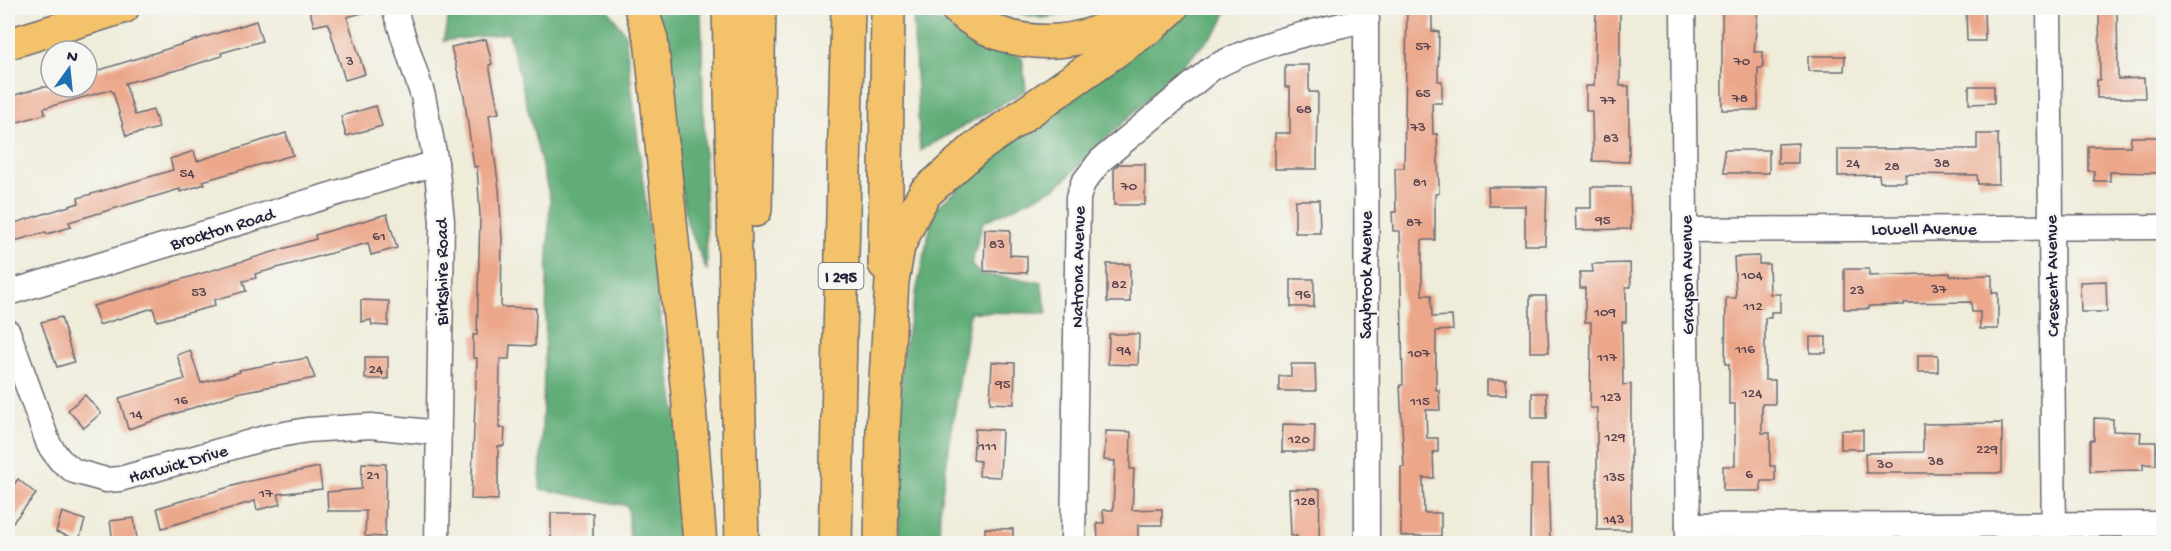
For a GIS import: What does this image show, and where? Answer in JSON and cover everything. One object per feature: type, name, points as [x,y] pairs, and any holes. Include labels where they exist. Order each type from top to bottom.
[{"type":"highway","points":[[641,8],[651,39],[688,394],[700,543]]},
{"type":"highway","points":[[729,8],[742,543]]},
{"type":"highway","points":[[747,543],[759,8]]},
{"type":"highway","name":"I 295","points":[[835,543],[848,8]]},
{"type":"highway","points":[[886,389],[885,235],[888,8]]},
{"type":"highway","points":[[957,8],[990,30],[1015,39],[1046,43],[1075,40],[1100,33],[1123,21],[1140,8]]},
{"type":"highway","points":[[881,543],[892,281],[896,258],[912,216],[925,193],[976,148],[1152,25],[1171,8]]},
{"type":"main road","points":[[8,44],[115,9]]},
{"type":"street","name":"Birkshire Road","points":[[394,8],[423,96],[436,163],[442,221],[437,543]]},
{"type":"street","name":"Grayson Avenue","points":[[1683,8],[1688,535]]},
{"type":"street","name":"Crescent Avenue","points":[[2049,8],[2054,534]]},
{"type":"street","name":"Natrona Avenue","points":[[1073,543],[1078,198],[1083,183],[1100,161],[1211,69],[1255,48],[1366,13]]},
{"type":"street","name":"Saybrook Avenue","points":[[1366,13],[1367,543]]},
{"type":"street","name":"Brockton Road","points":[[8,292],[436,163]]},
{"type":"street","name":"Lowell Avenue","points":[[1685,230],[2163,227]]},
{"type":"street","name":"Harwick Drive","points":[[8,332],[49,446],[60,460],[74,471],[88,477],[106,480],[120,479],[268,438],[307,430],[371,426],[439,433]]},
{"type":"street","points":[[1688,535],[2054,534],[2163,524]]},
{"type":"green space","points":[[451,8],[607,8],[625,33],[657,297],[697,543],[630,543],[628,506],[540,489],[550,198],[509,33],[443,41]]},
{"type":"green space","points":[[651,8],[701,8],[707,271],[687,223]]},
{"type":"green space","points":[[994,8],[1101,8],[1042,18]]},
{"type":"green space","points":[[1179,8],[1228,8],[1218,30],[1057,187],[983,222],[971,265],[980,274],[1041,282],[1047,313],[970,312],[940,506],[939,543],[897,544],[902,357],[934,210],[1051,109]]},
{"type":"green space","points":[[921,14],[1022,58],[1026,90],[920,151],[913,15]]},
{"type":"building","points":[[309,8],[366,8],[366,12],[347,17],[365,74],[345,80],[328,23],[314,26]]},
{"type":"building","points":[[1407,8],[1432,8],[1432,31],[1439,32],[1438,81],[1442,81],[1442,103],[1432,103],[1433,134],[1437,134],[1439,193],[1435,194],[1435,240],[1422,240],[1422,295],[1431,295],[1432,317],[1452,316],[1453,330],[1436,331],[1436,390],[1439,390],[1440,410],[1426,410],[1427,438],[1438,438],[1438,452],[1433,452],[1434,478],[1423,478],[1424,513],[1441,513],[1441,536],[1401,536],[1401,467],[1404,467],[1400,385],[1403,385],[1400,231],[1393,231],[1392,212],[1396,212],[1395,168],[1404,168]]},
{"type":"building","points":[[1596,8],[1620,8],[1620,86],[1629,86],[1629,162],[1593,161],[1592,111],[1586,111],[1586,86],[1594,86]]},
{"type":"building","points":[[1722,8],[1758,8],[1754,52],[1763,52],[1763,68],[1758,68],[1758,110],[1722,110]]},
{"type":"building","points":[[1966,8],[1984,8],[1985,41],[1967,41]]},
{"type":"building","points":[[2099,8],[2117,8],[2118,79],[2144,78],[2145,98],[2097,98],[2097,80],[2100,80]]},
{"type":"building","points":[[256,21],[262,41],[221,53],[222,56],[181,69],[125,83],[135,115],[153,110],[159,128],[126,136],[113,92],[110,90],[99,93],[99,70]]},
{"type":"building","points":[[486,39],[499,113],[489,115],[499,189],[502,240],[501,307],[536,308],[535,346],[510,345],[509,359],[500,359],[499,428],[505,428],[504,446],[498,446],[498,500],[471,499],[477,358],[473,358],[473,335],[477,335],[480,216],[477,166],[474,167],[464,96],[451,47]]},
{"type":"building","points":[[1808,56],[1845,56],[1844,71],[1808,71]]},
{"type":"building","points":[[1285,65],[1309,65],[1309,92],[1318,92],[1317,169],[1275,169],[1275,133],[1290,133],[1290,87],[1285,87]]},
{"type":"building","points":[[1969,86],[1994,86],[1994,103],[1969,104]]},
{"type":"building","points":[[39,88],[39,99],[77,99],[44,108],[45,114],[8,125],[8,97]]},
{"type":"building","points":[[376,106],[382,126],[346,136],[341,116]]},
{"type":"building","points":[[286,133],[293,155],[203,181],[205,184],[180,192],[180,189],[69,222],[71,227],[8,243],[8,225],[79,203],[78,198],[173,170],[170,159],[194,151],[197,161]]},
{"type":"building","points":[[1977,134],[1998,134],[1999,184],[1978,184],[1977,175],[1905,174],[1906,182],[1880,182],[1879,175],[1838,176],[1838,149],[1977,149]]},
{"type":"building","points":[[2131,137],[2158,137],[2158,173],[2110,172],[2110,181],[2094,181],[2094,171],[2088,171],[2088,146],[2130,146]]},
{"type":"building","points":[[1798,143],[1798,163],[1778,163],[1778,144]]},
{"type":"building","points":[[1724,150],[1769,150],[1769,173],[1724,173]]},
{"type":"building","points":[[1119,164],[1145,164],[1145,205],[1114,205],[1114,168]]},
{"type":"building","points":[[1488,187],[1547,187],[1545,245],[1525,245],[1525,206],[1489,206]]},
{"type":"building","points":[[1591,187],[1630,187],[1631,229],[1576,230],[1575,208],[1591,208]]},
{"type":"building","points":[[1295,200],[1319,200],[1320,233],[1295,233]]},
{"type":"building","points":[[387,214],[397,248],[371,255],[368,243],[255,274],[256,278],[243,281],[246,291],[214,300],[215,306],[157,321],[153,308],[99,325],[93,306],[316,239],[315,235]]},
{"type":"building","points":[[985,229],[1010,230],[1010,255],[1027,256],[1027,273],[984,271]]},
{"type":"building","points":[[1759,256],[1759,264],[1769,264],[1770,294],[1780,294],[1780,312],[1771,312],[1771,318],[1765,318],[1765,380],[1775,380],[1775,404],[1762,404],[1762,433],[1770,433],[1770,466],[1775,466],[1775,481],[1761,481],[1761,491],[1723,491],[1723,466],[1735,466],[1735,404],[1729,404],[1729,364],[1725,364],[1726,298],[1736,298],[1734,257]]},
{"type":"building","points":[[1630,263],[1631,287],[1626,287],[1626,322],[1622,322],[1623,385],[1631,384],[1631,530],[1597,530],[1597,408],[1590,408],[1591,322],[1585,322],[1585,288],[1580,288],[1580,272],[1593,272],[1592,264]]},
{"type":"building","points":[[1107,264],[1130,264],[1130,302],[1107,302]]},
{"type":"building","points":[[1844,269],[1869,269],[1869,276],[1950,273],[1950,276],[1992,275],[1992,293],[1998,293],[1998,329],[1980,329],[1980,312],[1972,312],[1971,302],[1904,303],[1904,305],[1869,306],[1869,309],[1844,309]]},
{"type":"building","points":[[1291,279],[1314,279],[1314,307],[1291,307]]},
{"type":"building","points":[[2106,281],[2107,312],[2081,312],[2080,282]]},
{"type":"building","points":[[1530,296],[1546,296],[1549,352],[1530,352]]},
{"type":"building","points":[[361,300],[389,301],[388,326],[372,325],[371,320],[361,322]]},
{"type":"building","points":[[61,317],[74,362],[57,367],[41,322]]},
{"type":"building","points":[[1109,334],[1139,334],[1138,365],[1108,364]]},
{"type":"building","points":[[1810,337],[1826,337],[1826,353],[1810,353]]},
{"type":"building","points":[[190,350],[201,383],[240,372],[239,370],[307,358],[315,378],[241,392],[128,429],[119,398],[185,379],[177,355]]},
{"type":"building","points":[[1918,355],[1938,355],[1938,372],[1918,372]]},
{"type":"building","points":[[365,357],[388,357],[388,379],[365,379]]},
{"type":"building","points":[[992,362],[1015,363],[1014,404],[990,403]]},
{"type":"building","points":[[1291,364],[1315,364],[1316,391],[1279,391],[1279,376],[1291,376]]},
{"type":"building","points":[[1487,380],[1506,380],[1506,395],[1487,395]]},
{"type":"building","points":[[1532,393],[1547,393],[1547,418],[1532,418]]},
{"type":"building","points":[[85,395],[101,413],[84,428],[68,410]]},
{"type":"building","points":[[2094,418],[2113,419],[2113,431],[2141,432],[2140,442],[2156,442],[2156,465],[2143,464],[2143,470],[2090,471],[2090,440],[2094,440]]},
{"type":"building","points":[[2002,423],[2002,473],[1866,473],[1865,453],[1923,452],[1923,424]]},
{"type":"building","points":[[1283,424],[1315,425],[1314,452],[1282,452]]},
{"type":"building","points":[[975,429],[1002,430],[1000,477],[979,476],[980,461],[973,460]]},
{"type":"building","points":[[1841,430],[1863,430],[1863,449],[1841,449]]},
{"type":"building","points":[[1106,431],[1131,432],[1130,469],[1134,469],[1132,510],[1162,509],[1162,525],[1138,525],[1138,540],[1098,541],[1097,523],[1104,523],[1103,510],[1113,510],[1115,461],[1104,460]]},
{"type":"building","points":[[362,463],[386,464],[385,537],[365,536],[366,511],[328,511],[327,492],[361,489]]},
{"type":"building","points":[[1531,465],[1548,465],[1550,543],[1530,543]]},
{"type":"building","points":[[319,467],[322,489],[278,494],[281,504],[257,510],[255,501],[162,528],[157,508],[250,481]]},
{"type":"building","points":[[18,479],[36,494],[8,528],[8,492]]},
{"type":"building","points":[[1289,489],[1320,489],[1319,543],[1297,543],[1297,536],[1291,536]]},
{"type":"building","points":[[62,512],[85,520],[79,540],[56,532]]},
{"type":"building","points":[[551,513],[593,513],[593,539],[583,539],[583,543],[551,543]]},
{"type":"building","points":[[134,518],[137,539],[113,542],[110,521]]},
{"type":"building","points":[[985,528],[1013,529],[1013,543],[985,543]]}]
